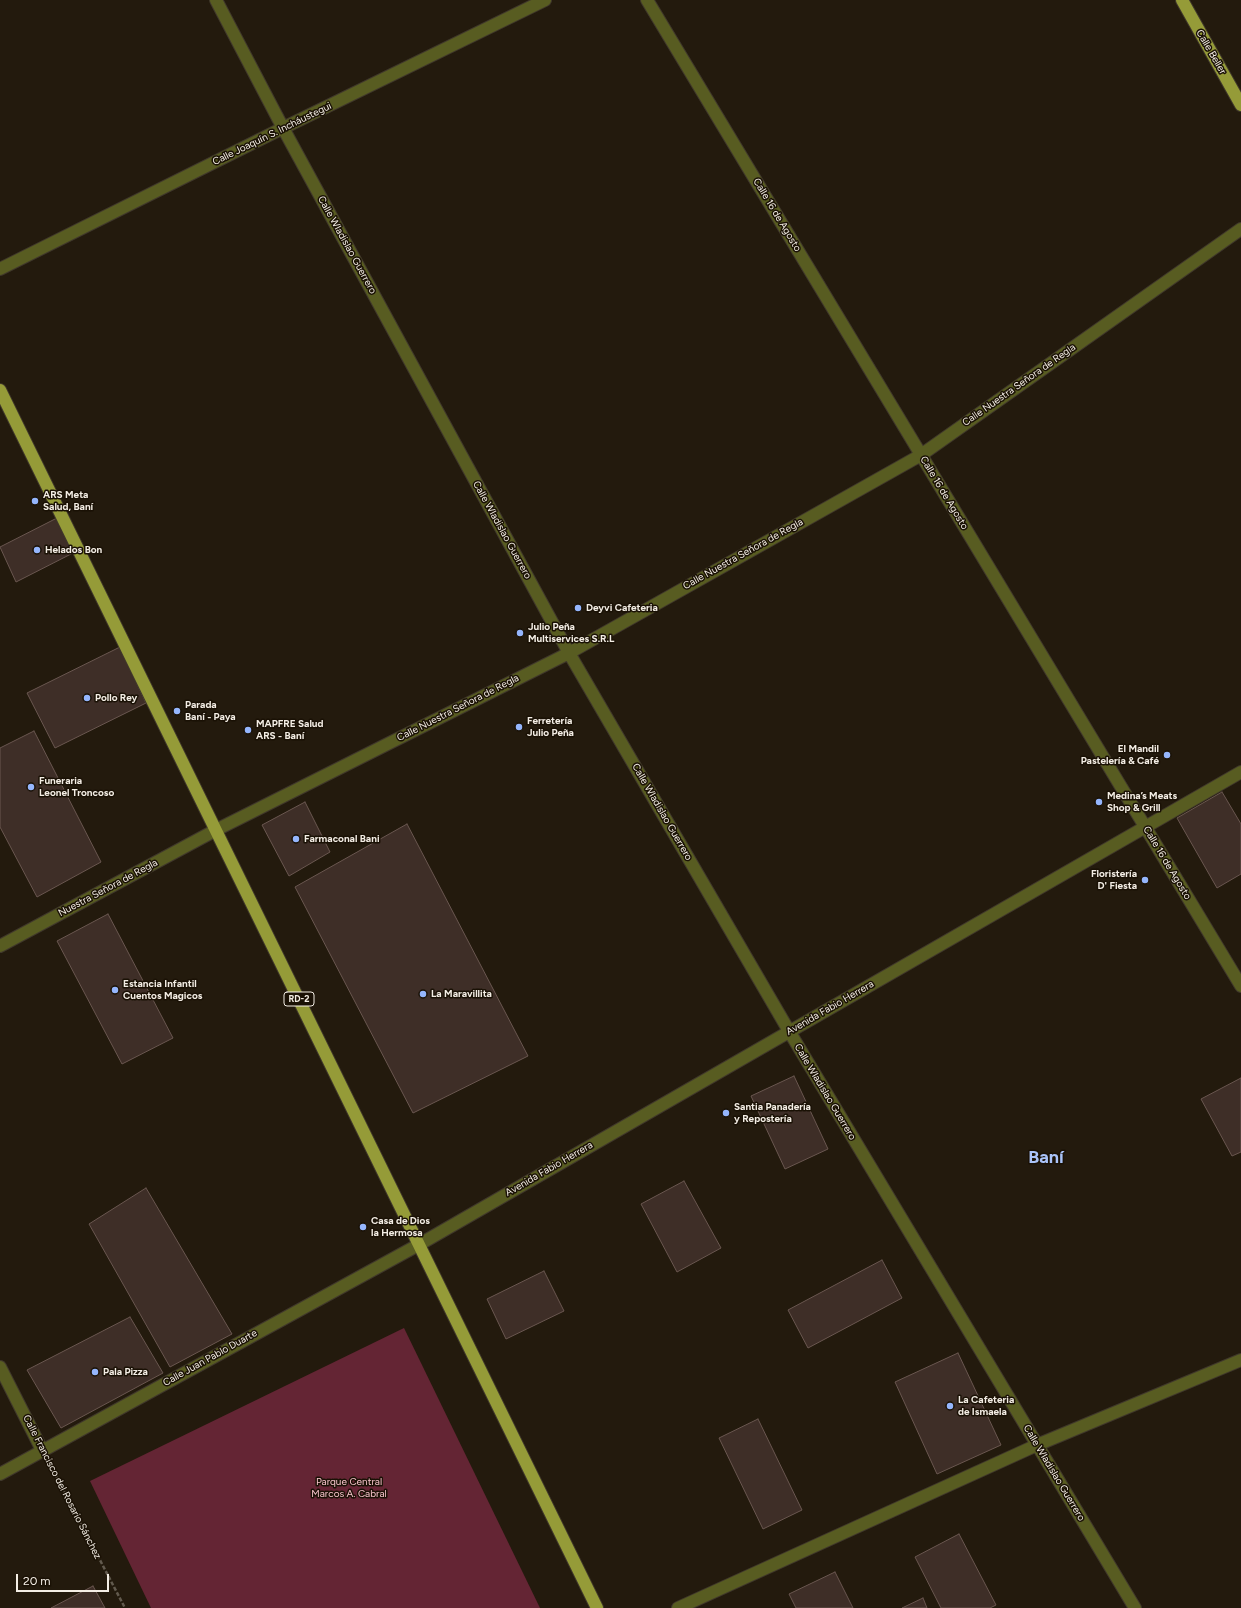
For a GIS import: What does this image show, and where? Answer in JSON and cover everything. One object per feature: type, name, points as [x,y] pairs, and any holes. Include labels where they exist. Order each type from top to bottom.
[{"type":"main road","name":"Calle Beller","points":[[1182,0],[1241,105]]},
{"type":"main road","name":"RD-2","points":[[0,390],[598,1608]]},
{"type":"street","name":"Calle Wladislao Guerrero","points":[[216,0],[283,128],[569,652],[789,1031],[1135,1608]]},
{"type":"street","name":"Calle Joaquín S. Incháustegui","points":[[0,269],[545,0]]},
{"type":"street","name":"Calle 16 de Agosto","points":[[647,0],[1241,986]]},
{"type":"street","name":"Calle Nuestra Señora de Regla","points":[[216,830],[569,652],[921,455],[1241,230]]},
{"type":"street","name":"Avenida Fabio Herrera","points":[[420,1244],[1241,772]]},
{"type":"street","name":"Nuestra Señora de Regla","points":[[0,946],[216,830]]},
{"type":"street","name":"Calle Juan Pablo Duarte","points":[[0,1474],[420,1244]]},
{"type":"street","points":[[678,1608],[1037,1445],[1241,1360]]},
{"type":"street","name":"Calle Francisco del Rosario Sánchez","points":[[0,1366],[42,1450]]},
{"type":"path","name":"Calle Francisco del Rosario Sánchez","points":[[42,1450],[125,1608]]},
{"type":"green space","name":"Parque Central Marcos A. Cabral","points":[[404,1328],[540,1608],[151,1608],[90,1481]]},
{"type":"building","name":"Helados Bon","points":[[57,518],[73,553],[16,582],[0,547]]},
{"type":"building","name":"Pollo Rey","points":[[120,647],[146,703],[55,748],[27,693]]},
{"type":"building","name":"Funeraria Leonel Troncoso","points":[[34,731],[101,862],[37,897],[0,827],[0,748]]},
{"type":"building","points":[[1222,792],[1241,824],[1241,874],[1217,888],[1177,818]]},
{"type":"building","name":"Farmaconal Bani","points":[[305,802],[330,852],[289,876],[262,825]]},
{"type":"building","name":"La Maravillita","points":[[407,824],[528,1056],[413,1113],[295,887]]},
{"type":"building","name":"Estancia Infantil Cuentos Magicos","points":[[108,914],[173,1038],[122,1064],[57,941]]},
{"type":"building","points":[[794,1076],[828,1149],[785,1169],[751,1096]]},
{"type":"building","points":[[1241,1078],[1241,1152],[1232,1156],[1201,1099]]},
{"type":"building","points":[[684,1181],[721,1248],[677,1272],[641,1204]]},
{"type":"building","points":[[146,1188],[232,1334],[170,1367],[89,1224]]},
{"type":"building","points":[[882,1260],[902,1298],[808,1348],[788,1310]]},
{"type":"building","points":[[544,1271],[564,1311],[506,1339],[487,1299]]},
{"type":"building","name":"Pala Pizza","points":[[130,1317],[163,1373],[61,1428],[27,1370]]},
{"type":"building","points":[[958,1353],[1001,1445],[937,1474],[895,1382]]},
{"type":"building","points":[[758,1419],[802,1510],[763,1529],[719,1438]]},
{"type":"building","points":[[959,1534],[996,1605],[990,1608],[941,1608],[915,1557]]},
{"type":"building","points":[[835,1572],[853,1608],[796,1608],[789,1594]]},
{"type":"building","points":[[93,1586],[105,1608],[51,1608]]},
{"type":"building","points":[[923,1598],[927,1608],[902,1608]]},
{"type":"place","name":"ARS Meta Salud, Baní","points":[[35,501]]},
{"type":"place","name":"Helados Bon","points":[[37,550]]},
{"type":"place","name":"Deyvi Cafeteria","points":[[578,608]]},
{"type":"place","name":"Julio Peña Multiservices S.R.L","points":[[520,633]]},
{"type":"place","name":"Pollo Rey","points":[[87,698]]},
{"type":"place","name":"Parada Baní - Paya","points":[[177,711]]},
{"type":"place","name":"Ferretería Julio Peña","points":[[519,727]]},
{"type":"place","name":"MAPFRE Salud ARS - Baní","points":[[248,730]]},
{"type":"place","name":"El Mandil Pastelería & Café","points":[[1167,755]]},
{"type":"place","name":"Funeraria Leonel Troncoso","points":[[31,787]]},
{"type":"place","name":"Medina’s Meats Shop & Grill","points":[[1099,802]]},
{"type":"place","name":"Farmaconal Bani","points":[[296,839]]},
{"type":"place","name":"Floristería D' Fiesta","points":[[1145,880]]},
{"type":"place","name":"Estancia Infantil Cuentos Magicos","points":[[115,990]]},
{"type":"place","name":"La Maravillita","points":[[423,994]]},
{"type":"place","name":"Santia Panadería y Repostería","points":[[726,1113]]},
{"type":"place","name":"Casa de Dios la Hermosa","points":[[363,1227]]},
{"type":"place","name":"Pala Pizza","points":[[95,1372]]},
{"type":"place","name":"La Cafeteria de Ismaela","points":[[950,1406]]},
{"type":"district","name":"Baní","points":[[1046,1158]]}]
